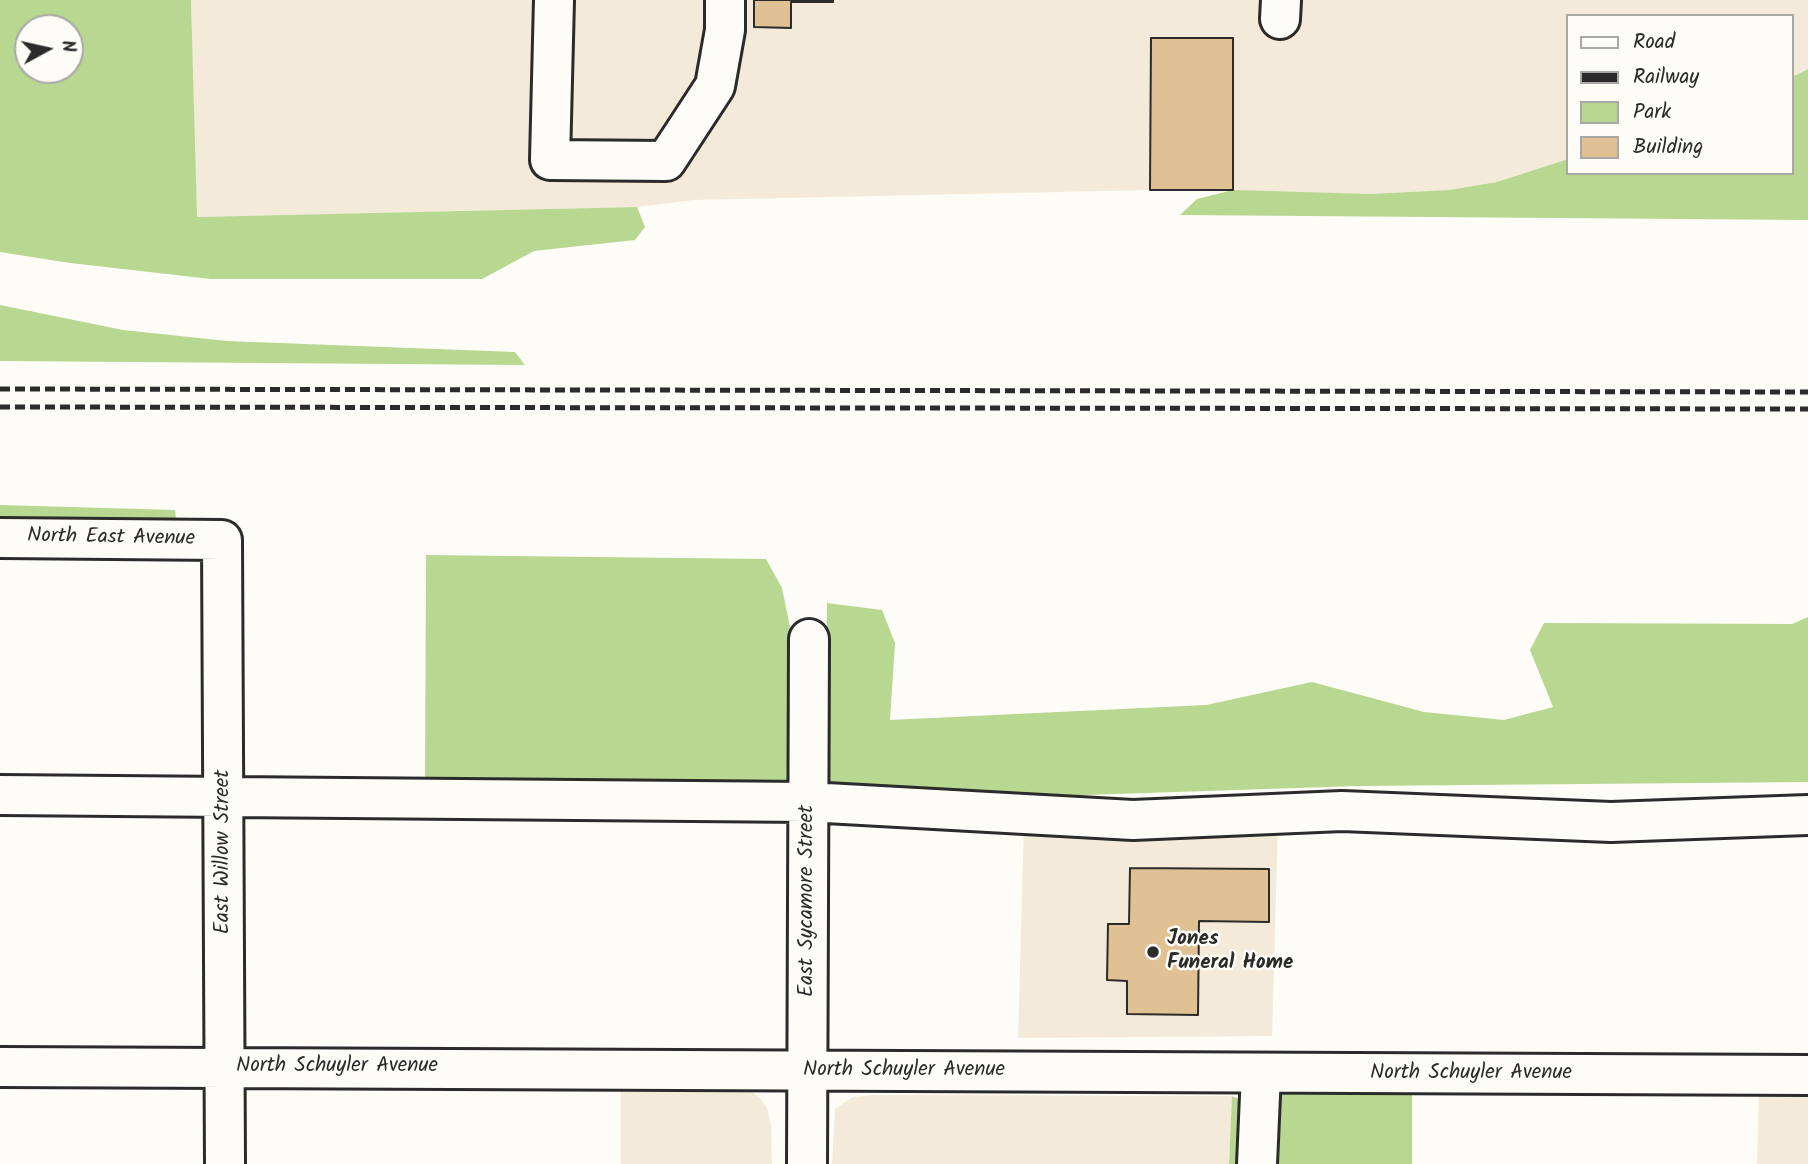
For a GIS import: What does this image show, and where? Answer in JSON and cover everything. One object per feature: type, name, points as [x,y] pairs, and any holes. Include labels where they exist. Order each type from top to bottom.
[{"type":"street","points":[[554,0],[550,160],[653,161],[666,161],[715,86],[725,30],[725,0]]},
{"type":"street","name":"North East Avenue","points":[[0,538],[222,540]]},
{"type":"street","name":"East Willow Street","points":[[222,540],[225,1164]]},
{"type":"street","name":"East Sycamore Street","points":[[807,1164],[809,639]]},
{"type":"street","points":[[0,795],[808,802],[1133,820],[1342,811],[1611,822],[1808,816]]},
{"type":"street","name":"North Schuyler Avenue","points":[[0,1067],[1808,1075]]},
{"type":"street","points":[[1257,1164],[1261,1073]]},
{"type":"shaded area","points":[[191,0],[1808,0],[1808,69],[1794,76],[1794,14],[1566,14],[1566,160],[1497,182],[1449,190],[1370,194],[1150,190],[694,200],[637,207],[196,217]]},
{"type":"shaded area","points":[[1278,823],[1272,1036],[1018,1038],[1024,824]]},
{"type":"shaded area","points":[[621,1090],[750,1091],[760,1098],[767,1108],[771,1125],[772,1164],[621,1164]]},
{"type":"shaded area","points":[[1759,1094],[1808,1094],[1808,1164],[1757,1164]]},
{"type":"shaded area","points":[[1232,1096],[1229,1164],[832,1164],[835,1109],[853,1097]]},
{"type":"green space","points":[[0,0],[191,0],[197,217],[637,207],[645,227],[635,240],[534,251],[482,279],[211,279],[0,252]]},
{"type":"green space","points":[[1808,69],[1808,220],[1180,215],[1197,199],[1233,190],[1370,194],[1449,190],[1497,182],[1566,160],[1566,175],[1794,175],[1794,76]]},
{"type":"green space","points":[[0,305],[123,330],[227,341],[515,352],[525,365],[0,361]]},
{"type":"green space","points":[[0,505],[175,510],[177,527],[0,525]]},
{"type":"green space","points":[[426,555],[766,559],[782,588],[791,632],[788,792],[425,788]]},
{"type":"green space","points":[[827,603],[882,610],[895,643],[890,720],[1206,705],[1312,682],[1424,712],[1504,720],[1553,707],[1530,650],[1544,623],[1792,624],[1808,617],[1808,782],[1357,786],[964,799],[825,795]]},
{"type":"green space","points":[[1412,1093],[1412,1164],[1271,1164],[1274,1095]]},
{"type":"green space","points":[[1232,1096],[1243,1101],[1250,1164],[1229,1164]]},
{"type":"building","points":[[754,0],[833,2],[791,2],[791,28],[754,27]]},
{"type":"building","points":[[1151,38],[1233,38],[1233,190],[1150,190]]},
{"type":"building","name":"Jones Funeral Home","points":[[1130,868],[1269,869],[1269,922],[1199,921],[1198,1015],[1127,1014],[1127,981],[1107,980],[1108,924],[1129,924]]},
{"type":"railway","points":[[0,389],[1808,392]]},
{"type":"railway","points":[[0,407],[1808,409]]},
{"type":"place","name":"Jones Funeral Home","points":[[1153,952]]}]
